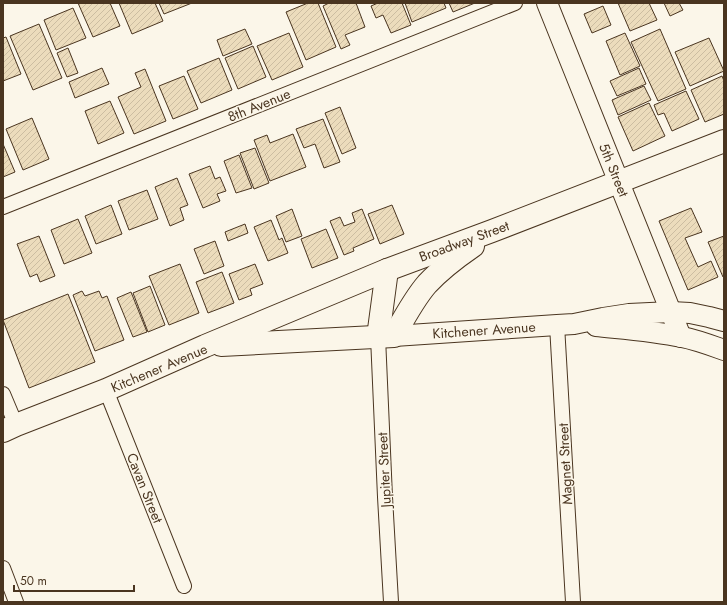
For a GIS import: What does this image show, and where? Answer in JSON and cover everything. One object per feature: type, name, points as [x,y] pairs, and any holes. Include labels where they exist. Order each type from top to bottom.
[{"type":"main road","name":"5th Street","points":[[547,3],[681,337]]},
{"type":"main road","name":"Broadway Street","points":[[206,346],[387,270],[618,183],[724,141]]},
{"type":"main road","points":[[386,337],[417,296],[450,262],[492,231]]},
{"type":"main road","points":[[386,337],[387,270]]},
{"type":"main road","name":"Kitchener Avenue","points":[[9,428],[106,390],[206,346],[386,337],[565,325],[629,314],[671,312],[690,313],[724,321]]},
{"type":"main road","name":"Kitchener Avenue","points":[[565,325],[644,331],[681,337],[724,350]]},
{"type":"street","name":"8th Avenue","points":[[3,207],[515,3]]},
{"type":"street","name":"Magnet Street","points":[[565,325],[566,482],[573,602]]},
{"type":"street","name":"Jupiter Street","points":[[386,337],[385,497],[391,602]]},
{"type":"street","name":"Cavan Street","points":[[106,390],[184,586]]},
{"type":"street","points":[[3,394],[9,428]]},
{"type":"street","points":[[3,568],[16,602]]},
{"type":"building","points":[[78,3],[110,3],[120,26],[93,37]]},
{"type":"building","points":[[119,3],[155,3],[163,21],[132,34]]},
{"type":"building","points":[[159,3],[192,3],[164,14]]},
{"type":"building","points":[[308,3],[318,3],[336,47],[306,60],[286,12]]},
{"type":"building","points":[[329,3],[356,3],[365,27],[345,35],[350,45],[341,49],[323,6]]},
{"type":"building","points":[[378,3],[402,3],[411,25],[391,33],[383,15],[376,18],[371,6]]},
{"type":"building","points":[[405,3],[444,3],[446,8],[412,22]]},
{"type":"building","points":[[449,3],[475,3],[453,12]]},
{"type":"building","points":[[618,3],[649,3],[657,20],[630,31]]},
{"type":"building","points":[[664,3],[679,3],[683,10],[670,16]]},
{"type":"building","points":[[603,6],[611,25],[592,33],[584,14]]},
{"type":"building","points":[[73,8],[86,38],[56,50],[44,20]]},
{"type":"building","points":[[39,24],[62,78],[33,90],[10,36]]},
{"type":"building","points":[[245,29],[252,44],[223,56],[217,40]]},
{"type":"building","points":[[660,29],[686,89],[658,101],[631,42]]},
{"type":"building","points":[[289,33],[303,67],[272,80],[257,46]]},
{"type":"building","points":[[625,33],[640,66],[620,75],[606,41]]},
{"type":"building","points":[[6,37],[21,74],[3,81],[3,38]]},
{"type":"building","points":[[709,38],[724,71],[690,86],[675,52]]},
{"type":"building","points":[[253,46],[266,77],[238,89],[225,58]]},
{"type":"building","points":[[68,48],[78,73],[67,77],[57,53]]},
{"type":"building","points":[[219,58],[232,90],[201,103],[187,71]]},
{"type":"building","points":[[102,68],[109,84],[75,98],[69,82]]},
{"type":"building","points":[[639,68],[646,84],[617,96],[610,81]]},
{"type":"building","points":[[145,69],[166,121],[134,134],[118,97],[141,87],[135,73]]},
{"type":"building","points":[[184,76],[198,109],[173,119],[159,86]]},
{"type":"building","points":[[722,76],[724,81],[724,114],[705,122],[691,90]]},
{"type":"building","points":[[644,86],[651,100],[618,115],[612,100]]},
{"type":"building","points":[[686,91],[699,119],[672,131],[664,113],[658,115],[654,105]]},
{"type":"building","points":[[110,101],[124,133],[98,144],[85,111]]},
{"type":"building","points":[[649,103],[665,136],[633,151],[618,117]]},
{"type":"building","points":[[340,107],[356,148],[342,154],[325,113]]},
{"type":"building","points":[[32,118],[49,159],[23,170],[6,129]]},
{"type":"building","points":[[323,119],[340,162],[324,168],[315,144],[304,148],[296,129]]},
{"type":"building","points":[[293,134],[306,167],[270,181],[254,140],[267,135],[270,143]]},
{"type":"building","points":[[3,144],[15,172],[3,177]]},
{"type":"building","points":[[255,148],[269,183],[254,189],[240,153]]},
{"type":"building","points":[[239,155],[252,188],[236,193],[224,161]]},
{"type":"building","points":[[210,166],[215,179],[220,177],[226,191],[217,194],[220,201],[203,208],[189,174]]},
{"type":"building","points":[[177,178],[188,205],[180,208],[184,220],[170,226],[155,187]]},
{"type":"building","points":[[147,190],[158,219],[129,230],[118,201]]},
{"type":"building","points":[[111,205],[122,234],[96,244],[85,216]]},
{"type":"building","points":[[392,205],[404,234],[380,244],[368,214]]},
{"type":"building","points":[[691,208],[702,232],[685,238],[698,267],[711,261],[718,277],[688,290],[659,221]]},
{"type":"building","points":[[292,209],[302,236],[286,242],[276,216]]},
{"type":"building","points":[[362,209],[374,239],[353,248],[354,251],[344,255],[330,221],[340,217],[344,226],[355,222],[352,213]]},
{"type":"building","points":[[78,219],[92,253],[64,264],[51,230]]},
{"type":"building","points":[[271,220],[279,240],[282,238],[288,253],[268,261],[254,227]]},
{"type":"building","points":[[245,224],[248,233],[228,241],[225,232]]},
{"type":"building","points":[[326,229],[338,258],[312,268],[301,239]]},
{"type":"building","points":[[39,236],[55,276],[40,282],[37,274],[30,277],[17,244]]},
{"type":"building","points":[[724,236],[724,277],[723,277],[708,242]]},
{"type":"building","points":[[215,241],[224,266],[204,274],[194,249]]},
{"type":"building","points":[[180,264],[199,313],[169,325],[149,276]]},
{"type":"building","points":[[255,264],[263,284],[250,289],[252,295],[239,300],[229,274]]},
{"type":"building","points":[[222,272],[234,303],[208,313],[196,282]]},
{"type":"building","points":[[150,286],[165,325],[148,332],[133,293]]},
{"type":"building","points":[[82,291],[85,296],[99,291],[102,298],[107,296],[124,340],[95,351],[73,295]]},
{"type":"building","points":[[131,292],[147,332],[133,337],[117,298]]},
{"type":"building","points":[[68,294],[95,362],[29,388],[3,320]]}]
